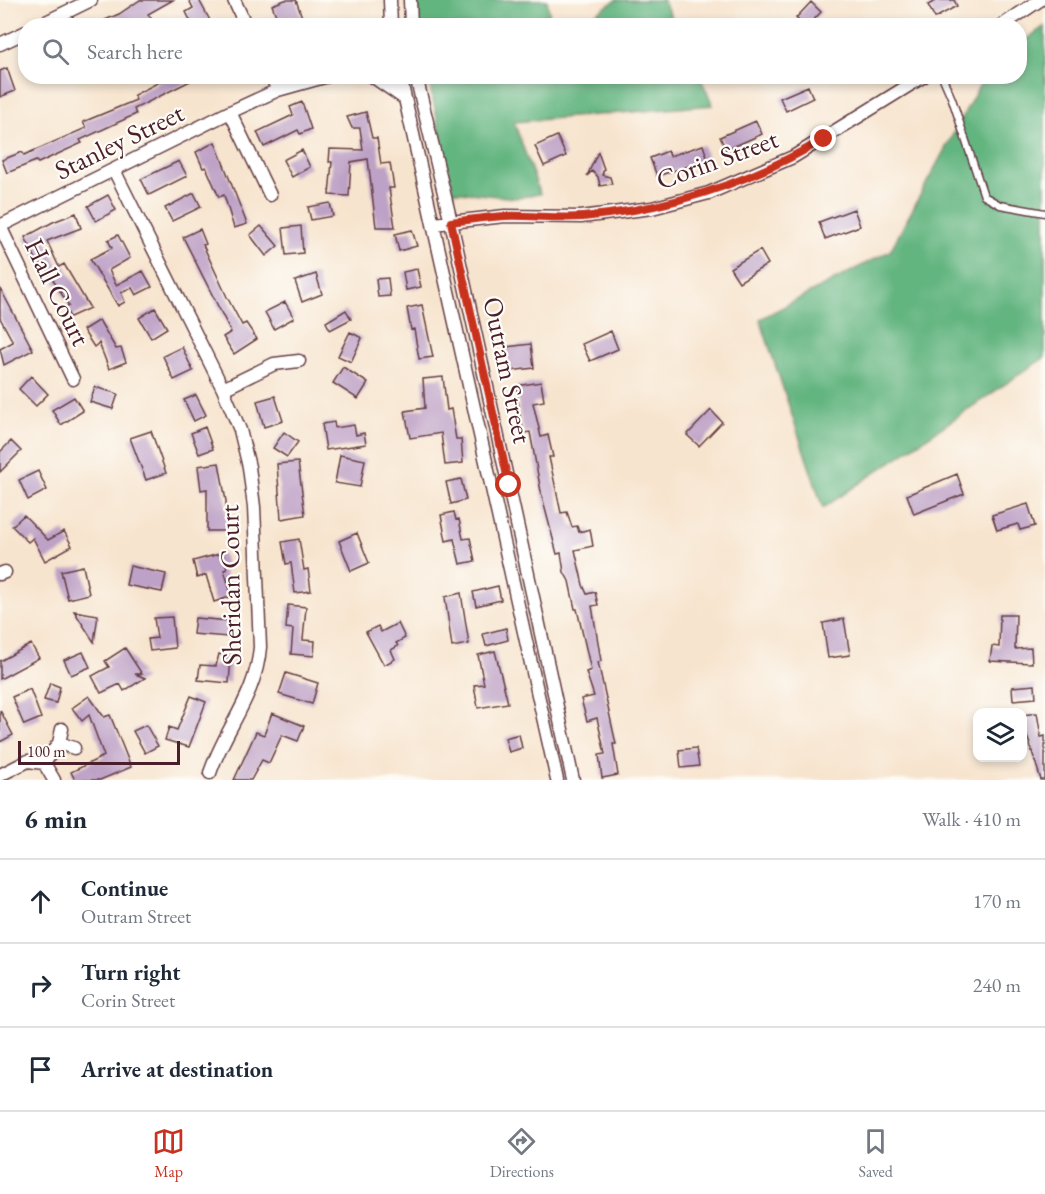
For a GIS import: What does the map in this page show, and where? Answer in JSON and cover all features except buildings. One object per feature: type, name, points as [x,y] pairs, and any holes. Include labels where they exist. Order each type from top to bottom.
[{"type":"street","points":[[54,18],[90,0]]},
{"type":"street","points":[[234,0],[242,18]]},
{"type":"street","points":[[390,0],[391,18]]},
{"type":"street","points":[[410,0],[411,18]]},
{"type":"street","points":[[1013,18],[1040,0]]},
{"type":"street","points":[[0,44],[18,36]]},
{"type":"street","points":[[275,84],[278,90]]},
{"type":"street","name":"Stanley Street","points":[[0,226],[230,112],[278,90],[299,84]]},
{"type":"street","points":[[384,84],[404,98]]},
{"type":"street","name":"Outram Street","points":[[401,84],[557,780]]},
{"type":"street","name":"Outram Street","points":[[418,84],[451,222],[573,780]]},
{"type":"street","name":"Corin Street","points":[[433,224],[505,216],[581,217],[652,208],[709,193],[793,157],[911,84]]},
{"type":"street","points":[[230,112],[270,195]]},
{"type":"street","name":"Sheridan Court","points":[[114,170],[223,389],[240,430],[249,467],[254,507],[260,646],[255,681],[219,747],[210,773]]},
{"type":"street","name":"Hall Court","points":[[0,226],[73,379]]},
{"type":"street","points":[[223,389],[274,364],[299,361]]},
{"type":"street","points":[[44,763],[59,743],[62,729]]},
{"type":"street","points":[[59,743],[74,748]]},
{"type":"street","points":[[0,775],[28,761],[44,763]]},
{"type":"street","points":[[44,763],[54,780]]},
{"type":"lane","points":[[945,84],[984,196],[1000,205],[1045,213]]},
{"type":"green space","points":[[417,0],[547,0],[550,18],[418,18]]},
{"type":"green space","points":[[616,0],[663,0],[672,18],[589,18]]},
{"type":"green space","points":[[1045,26],[1045,357],[823,508],[760,319],[890,251],[980,84],[1027,84],[1027,39]]},
{"type":"green space","points":[[430,84],[703,84],[713,105],[514,122],[540,194],[515,198],[453,191]]},
{"type":"route","points":[[509,485],[451,222],[505,216],[581,217],[652,208],[709,193],[793,157],[824,139]]}]
